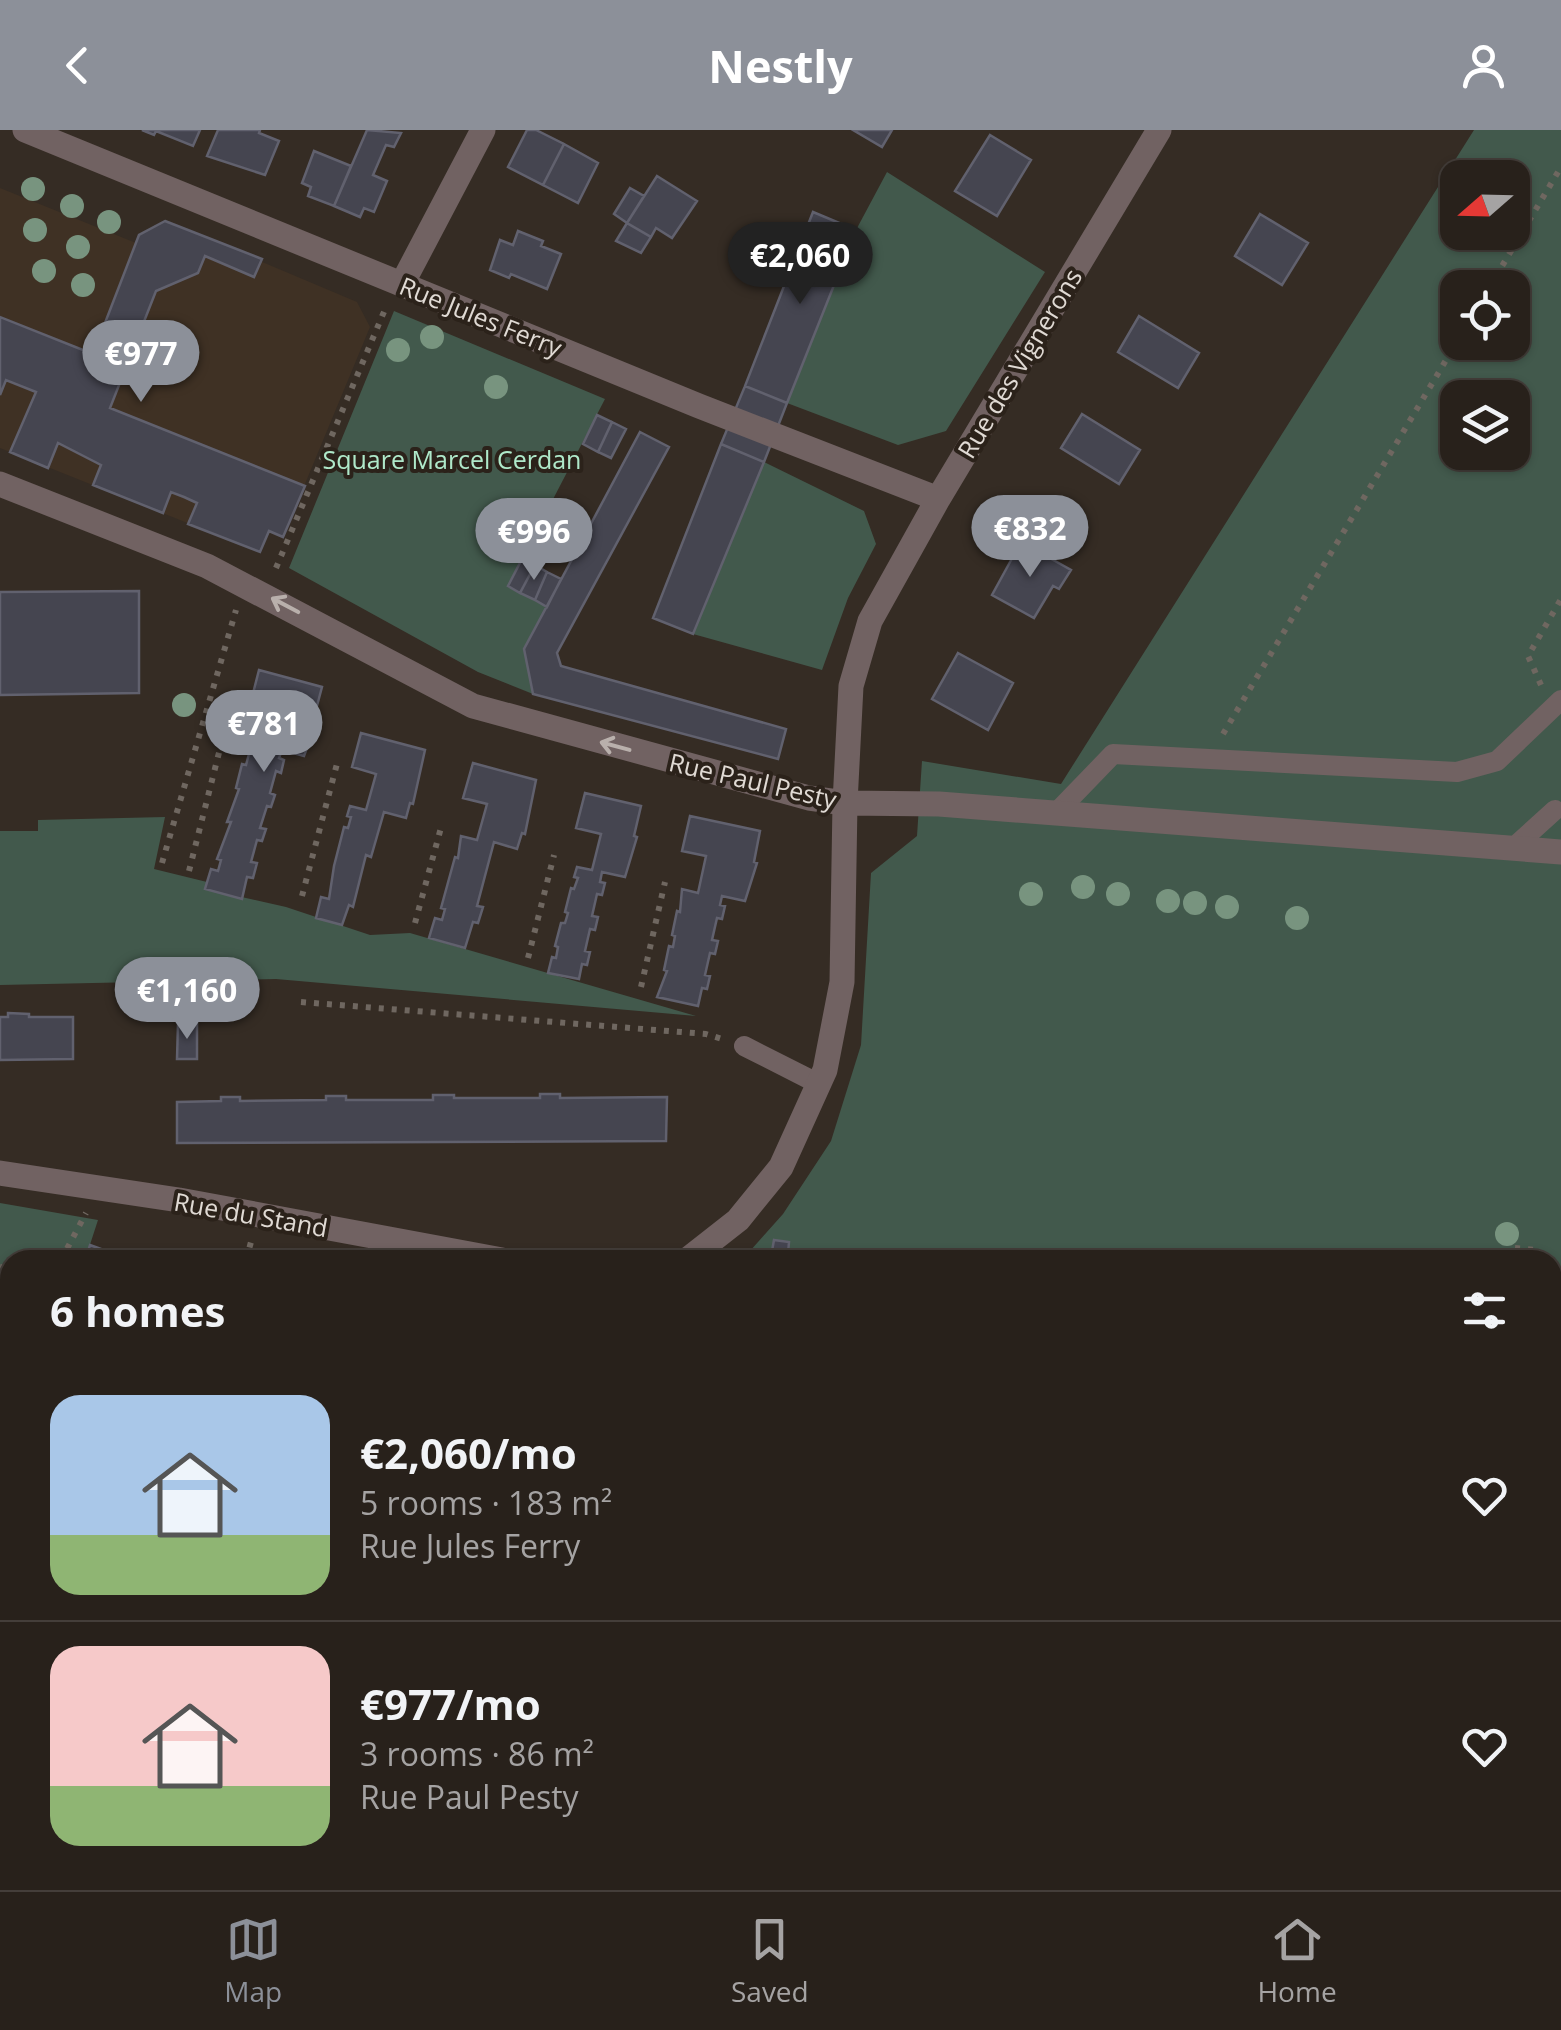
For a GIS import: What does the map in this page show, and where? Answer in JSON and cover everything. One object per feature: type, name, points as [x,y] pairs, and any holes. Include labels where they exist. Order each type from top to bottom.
[{"type":"street","name":"Rue Jules Ferry","points":[[24,130],[395,293],[938,499]]},
{"type":"street","points":[[395,293],[483,130]]},
{"type":"street","name":"Rue des Vignerons","points":[[700,1250],[738,1220],[781,1166],[825,1070],[842,982],[851,686],[870,621],[938,499],[1159,130]]},
{"type":"street","name":"Rue Paul Pesty","points":[[0,484],[206,566],[473,706],[774,790],[845,803],[938,804],[1561,852]]},
{"type":"street","name":"Rue du Stand","points":[[0,1172],[179,1200],[448,1250]]},
{"type":"lane","points":[[1056,813],[1114,754],[1457,772],[1497,761],[1556,704]]},
{"type":"lane","points":[[1512,849],[1555,810]]},
{"type":"lane","points":[[744,1046],[819,1084]]},
{"type":"path","points":[[1500,270],[1561,167]]},
{"type":"path","points":[[276,568],[395,293]]},
{"type":"path","points":[[1207,760],[1446,360]]},
{"type":"path","points":[[162,863],[239,598]]},
{"type":"path","points":[[1556,704],[1528,656],[1561,600]]},
{"type":"path","points":[[189,870],[224,729]]},
{"type":"path","points":[[302,896],[338,760]]},
{"type":"path","points":[[416,924],[442,824]]},
{"type":"path","points":[[528,958],[554,855]]},
{"type":"path","points":[[640,988],[665,882]]},
{"type":"path","points":[[300,1002],[706,1034],[744,1046]]},
{"type":"path","points":[[67,1250],[86,1212]]},
{"type":"path","points":[[249,1250],[252,1242]]},
{"type":"path","points":[[1515,1248],[1536,1250]]},
{"type":"shaded area","points":[[0,188],[136,243],[139,235],[165,221],[357,302],[370,327],[283,537],[269,531],[260,552],[0,448]]},
{"type":"green space","points":[[1474,130],[1561,130],[1561,1250],[751,1250],[783,1214],[831,1141],[861,1045],[871,873],[917,836],[922,761],[1061,784],[1440,184],[1440,250],[1530,250],[1530,160],[1455,160]]},
{"type":"green space","points":[[887,172],[1045,272],[946,431],[898,445],[787,403],[856,230]]},
{"type":"green space","name":"Square Marcel Cerdan","points":[[394,311],[605,399],[508,586],[547,607],[524,649],[533,694],[478,672],[289,568]]},
{"type":"green space","points":[[764,462],[864,511],[876,544],[848,598],[822,670],[693,634]]},
{"type":"green space","points":[[165,817],[154,869],[207,882],[206,889],[286,907],[370,935],[410,933],[696,1016],[276,979],[0,985],[0,831],[38,831],[38,820]]},
{"type":"green space","points":[[0,1203],[98,1220],[88,1250],[0,1250]]},
{"type":"building","points":[[142,130],[200,130],[193,146],[156,131],[154,135]]},
{"type":"building","points":[[218,130],[260,130],[259,133],[279,141],[265,175],[207,156]]},
{"type":"building","points":[[367,130],[401,133],[394,147],[386,145],[373,175],[387,181],[374,212],[364,208],[360,217],[334,206]]},
{"type":"building","points":[[527,130],[536,130],[564,144],[543,185],[508,167]]},
{"type":"building","points":[[853,130],[892,130],[882,147]]},
{"type":"building","points":[[990,135],[1031,160],[997,216],[955,191]]},
{"type":"building","points":[[564,144],[598,163],[578,203],[543,185]]},
{"type":"building","points":[[314,151],[351,166],[334,206],[308,196],[311,187],[302,183]]},
{"type":"building","points":[[657,176],[697,201],[672,238],[656,228],[651,237],[627,223]]},
{"type":"building","points":[[630,188],[644,196],[627,223],[614,214]]},
{"type":"building","points":[[813,212],[856,230],[787,403],[745,386]]},
{"type":"building","points":[[1260,214],[1308,243],[1282,285],[1235,256]]},
{"type":"building","points":[[165,221],[262,259],[254,277],[205,256],[198,273],[156,291],[110,408],[305,486],[283,537],[269,531],[260,552],[188,524],[197,503],[184,497],[171,492],[163,513],[93,485],[101,465],[58,443],[48,468],[10,452],[36,392],[6,380],[0,395],[0,317],[93,354],[139,235]]},
{"type":"building","points":[[627,223],[651,237],[641,253],[616,241]]},
{"type":"building","points":[[518,231],[561,254],[547,289],[490,270],[500,240],[513,245]]},
{"type":"building","points":[[1139,316],[1199,353],[1178,388],[1118,352]]},
{"type":"building","points":[[745,386],[787,403],[764,462],[721,444]]},
{"type":"building","points":[[1082,414],[1140,450],[1119,484],[1061,448]]},
{"type":"building","points":[[597,415],[612,422],[598,452],[583,444]]},
{"type":"building","points":[[612,422],[626,429],[611,458],[598,452]]},
{"type":"building","points":[[640,432],[669,447],[557,653],[561,666],[786,729],[778,759],[533,694],[524,649]]},
{"type":"building","points":[[721,444],[764,462],[693,634],[653,618]]},
{"type":"building","points":[[1021,542],[1071,570],[1059,589],[1053,586],[1034,618],[992,595]]},
{"type":"building","points":[[522,559],[535,565],[520,593],[508,586]]},
{"type":"building","points":[[535,565],[547,572],[535,600],[520,593]]},
{"type":"building","points":[[547,572],[561,579],[547,607],[535,600]]},
{"type":"building","points":[[139,591],[139,693],[0,695],[0,592]]},
{"type":"building","points":[[958,653],[1013,683],[988,730],[932,699]]},
{"type":"building","points":[[259,670],[322,687],[314,717],[318,718],[304,756],[282,750],[281,773],[276,771],[270,793],[275,795],[260,828],[266,829],[262,841],[257,840],[251,862],[257,863],[253,878],[247,877],[242,899],[205,889],[211,869],[218,871],[221,860],[217,859],[231,822],[227,822],[239,789],[236,788],[242,764],[246,765],[249,754],[245,753],[248,743],[264,747],[274,711],[250,705]]},
{"type":"building","points":[[361,733],[425,750],[413,804],[410,803],[406,818],[384,812],[371,857],[366,855],[353,907],[349,905],[342,925],[316,918],[321,897],[329,899],[344,827],[348,828],[351,817],[347,816],[350,806],[366,810],[376,774],[352,767]]},
{"type":"building","points":[[473,763],[536,780],[525,834],[522,833],[517,849],[494,842],[477,906],[483,907],[478,923],[473,922],[465,948],[429,938],[435,918],[442,920],[445,909],[441,908],[461,836],[477,840],[487,804],[463,798]]},
{"type":"building","points":[[585,793],[641,806],[625,877],[602,872],[600,882],[605,883],[602,895],[597,894],[592,916],[598,917],[595,930],[590,929],[585,951],[590,952],[579,979],[548,973],[552,957],[556,958],[555,946],[568,913],[565,912],[571,888],[574,889],[578,878],[574,877],[577,867],[592,870],[601,834],[576,828]]},
{"type":"building","points":[[690,816],[760,831],[754,862],[757,863],[745,901],[722,896],[720,905],[725,906],[722,919],[717,918],[712,940],[718,941],[715,954],[710,953],[705,975],[710,976],[698,1006],[657,997],[667,971],[664,970],[669,946],[673,947],[682,889],[698,893],[706,856],[682,851]]},
{"type":"building","points":[[8,1013],[73,1017],[73,1059],[0,1060],[0,1017],[8,1017]]},
{"type":"building","points":[[178,1024],[197,1024],[197,1059],[177,1059]]},
{"type":"building","points":[[540,1094],[560,1094],[560,1098],[667,1097],[666,1141],[177,1143],[177,1102],[221,1101],[221,1097],[240,1097],[240,1101],[326,1100],[326,1096],[346,1096],[346,1100],[433,1100],[433,1095],[540,1098]]},
{"type":"building","points":[[774,1240],[789,1242],[788,1250],[772,1250]]}]
